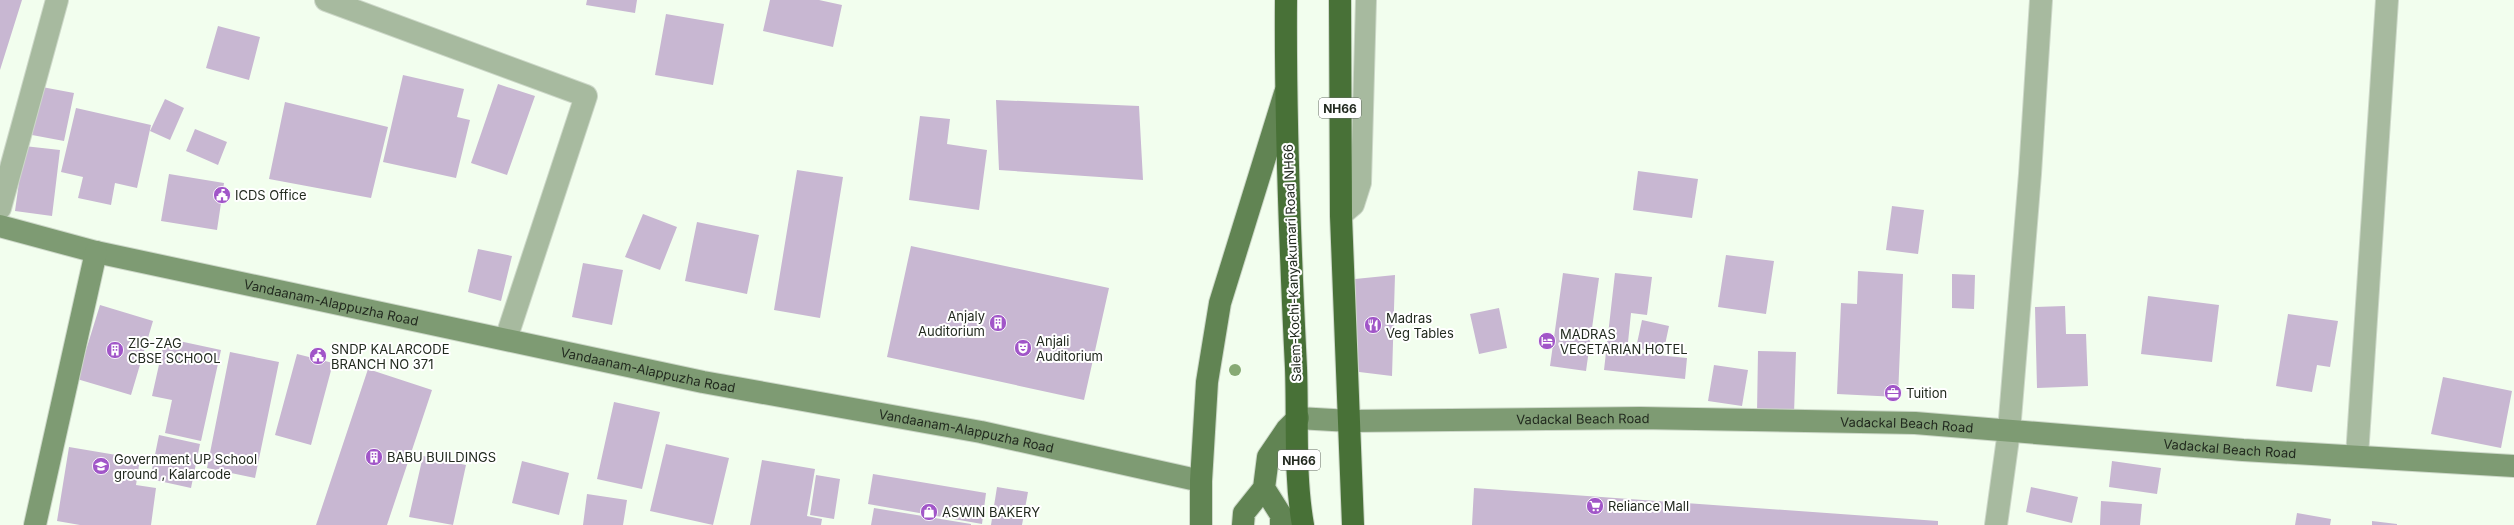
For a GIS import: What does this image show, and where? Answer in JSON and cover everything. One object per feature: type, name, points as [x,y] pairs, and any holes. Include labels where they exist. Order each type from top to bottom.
[{"type":"highway","name":"Salem-Kochi-Kanyakumari Road NH66","points":[[1286,0],[1286,92],[1298,418],[1299,503],[1303,525]]},
{"type":"highway","name":"NH66","points":[[1340,0],[1341,216],[1353,525]]},
{"type":"main road","points":[[1201,525],[1201,481],[1207,382],[1220,303],[1286,92]]},
{"type":"main road","name":"Vandaanam-Alappuzha Road","points":[[0,226],[96,252],[703,382],[981,432],[1201,481]]},
{"type":"main road","points":[[35,525],[96,252]]},
{"type":"main road","name":"Vadackal Beach Road","points":[[1298,418],[1350,421],[1656,418],[1915,423],[2357,456],[2514,466]]},
{"type":"main road","name":"NH66","points":[[1264,488],[1268,457],[1287,429],[1298,418]]},
{"type":"main road","points":[[1243,525],[1244,513],[1264,488],[1281,515],[1281,525]]},
{"type":"street","points":[[0,208],[56,0]]},
{"type":"street","points":[[326,0],[586,96],[506,339]]},
{"type":"street","points":[[1996,525],[2009,431],[2030,174],[2041,0]]},
{"type":"street","points":[[2357,456],[2387,0]]},
{"type":"lane","points":[[1341,216],[1354,205],[1361,183],[1366,0]]},
{"type":"building","points":[[0,0],[22,0],[0,70]]},
{"type":"building","points":[[587,0],[637,0],[635,13],[586,5]]},
{"type":"building","points":[[770,0],[819,0],[842,5],[833,47],[763,31]]},
{"type":"building","points":[[666,14],[724,24],[713,85],[655,75]]},
{"type":"building","points":[[218,26],[260,37],[249,80],[206,68]]},
{"type":"building","points":[[403,75],[464,89],[457,117],[470,120],[456,178],[383,162]]},
{"type":"building","points":[[498,84],[535,96],[507,175],[471,163]]},
{"type":"building","points":[[42,87],[74,93],[64,141],[32,135]]},
{"type":"building","points":[[165,99],[184,108],[170,140],[150,131]]},
{"type":"building","points":[[996,100],[1139,106],[1143,180],[999,170]]},
{"type":"building","points":[[285,102],[388,127],[371,198],[269,179]]},
{"type":"building","points":[[76,108],[151,125],[137,188],[115,183],[111,205],[78,198],[83,177],[61,172]]},
{"type":"building","points":[[920,116],[950,119],[947,144],[987,150],[979,210],[909,200]]},
{"type":"building","points":[[195,129],[227,142],[218,165],[186,151]]},
{"type":"building","points":[[24,146],[60,150],[52,216],[15,211]]},
{"type":"building","points":[[797,170],[843,177],[820,318],[774,310]]},
{"type":"building","points":[[1638,171],[1698,179],[1692,218],[1633,210]]},
{"type":"building","points":[[169,174],[224,183],[217,230],[161,221]]},
{"type":"building","points":[[1892,206],[1924,210],[1918,254],[1886,250]]},
{"type":"building","points":[[643,214],[677,227],[660,270],[625,257]]},
{"type":"building","points":[[697,222],[759,235],[747,294],[685,281]]},
{"type":"building","name":"Anjaly Auditorium","points":[[911,246],[1109,288],[1084,400],[887,357]]},
{"type":"building","points":[[478,249],[512,256],[501,301],[468,292]]},
{"type":"building","points":[[1726,255],[1774,261],[1766,314],[1718,307]]},
{"type":"building","points":[[583,263],[623,270],[612,325],[572,317]]},
{"type":"building","points":[[1858,271],[1903,274],[1898,397],[1837,394],[1841,303],[1857,304]]},
{"type":"building","points":[[1563,273],[1599,278],[1586,371],[1550,366]]},
{"type":"building","points":[[1615,273],[1652,277],[1647,315],[1631,313],[1627,352],[1687,358],[1685,379],[1604,370]]},
{"type":"building","points":[[1952,274],[1975,275],[1974,309],[1952,308]]},
{"type":"building","name":"Madras Veg Tables","points":[[1395,275],[1392,376],[1351,371],[1355,279]]},
{"type":"building","points":[[2148,296],[2219,305],[2212,362],[2141,354]]},
{"type":"building","name":"ZIG-ZAG CBSE SCHOOL","points":[[100,305],[153,321],[131,395],[77,379]]},
{"type":"building","points":[[2065,306],[2066,334],[2086,334],[2088,386],[2037,388],[2035,307]]},
{"type":"building","points":[[1499,308],[1507,348],[1479,354],[1470,314]]},
{"type":"building","points":[[2288,314],[2338,321],[2330,367],[2317,365],[2312,392],[2276,386]]},
{"type":"building","points":[[1642,320],[1669,326],[1663,354],[1636,348]]},
{"type":"building","points":[[165,338],[221,350],[201,441],[165,433],[172,400],[152,396]]},
{"type":"building","points":[[1758,351],[1796,352],[1794,414],[1757,413]]},
{"type":"building","points":[[230,352],[279,362],[255,478],[207,468]]},
{"type":"building","points":[[297,354],[333,363],[311,445],[275,435]]},
{"type":"building","points":[[1714,365],[1748,370],[1742,406],[1708,401]]},
{"type":"building","name":"BABU BUILDINGS","points":[[368,369],[432,390],[387,525],[316,525]]},
{"type":"building","points":[[2443,377],[2512,391],[2501,448],[2431,434]]},
{"type":"building","points":[[614,402],[660,412],[642,489],[597,479]]},
{"type":"building","points":[[159,435],[200,444],[191,488],[150,479]]},
{"type":"building","points":[[666,444],[729,458],[713,525],[650,511]]},
{"type":"building","name":"Government UP School ground , Kalarcode","points":[[69,447],[140,459],[136,485],[156,488],[151,525],[80,525],[57,521]]},
{"type":"building","points":[[423,456],[466,465],[453,525],[409,517]]},
{"type":"building","points":[[762,460],[815,469],[807,516],[822,519],[821,525],[750,525]]},
{"type":"building","points":[[522,461],[569,473],[559,515],[512,503]]},
{"type":"building","points":[[2112,461],[2161,468],[2157,494],[2109,487]]},
{"type":"building","points":[[873,474],[986,493],[982,524],[868,504]]},
{"type":"building","points":[[816,475],[840,479],[834,519],[810,515]]},
{"type":"building","points":[[997,487],[1028,492],[1022,525],[991,525]]},
{"type":"building","points":[[2031,487],[2078,497],[2072,523],[2026,512]]},
{"type":"building","name":"Reliance Mall","points":[[1474,488],[1938,521],[1938,525],[1472,525]]},
{"type":"building","points":[[587,494],[627,500],[623,525],[583,525]]},
{"type":"building","points":[[2101,501],[2142,504],[2140,525],[2100,525]]},
{"type":"building","points":[[874,508],[971,524],[971,525],[871,525]]},
{"type":"building","points":[[2297,513],[2331,519],[2330,525],[2295,525]]},
{"type":"building","points":[[2372,521],[2397,524],[2397,525],[2372,525]]},
{"type":"place","name":"ICDS Office","points":[[222,195]]},
{"type":"place","name":"Anjaly Auditorium","points":[[998,323]]},
{"type":"place","name":"Madras Veg Tables","points":[[1373,325]]},
{"type":"place","name":"MADRAS VEGETARIAN HOTEL","points":[[1547,341]]},
{"type":"place","name":"Anjali Auditorium","points":[[1023,348]]},
{"type":"place","name":"ZIG-ZAG CBSE SCHOOL","points":[[115,350]]},
{"type":"place","name":"SNDP KALARCODE BRANCH NO 371","points":[[318,356]]},
{"type":"place","name":"Tuition","points":[[1893,393]]},
{"type":"place","name":"BABU BUILDINGS","points":[[374,457]]},
{"type":"place","name":"Government UP School ground , Kalarcode","points":[[101,466]]},
{"type":"place","name":"Reliance Mall","points":[[1595,506]]},
{"type":"place","name":"ASWIN BAKERY","points":[[929,512]]}]
